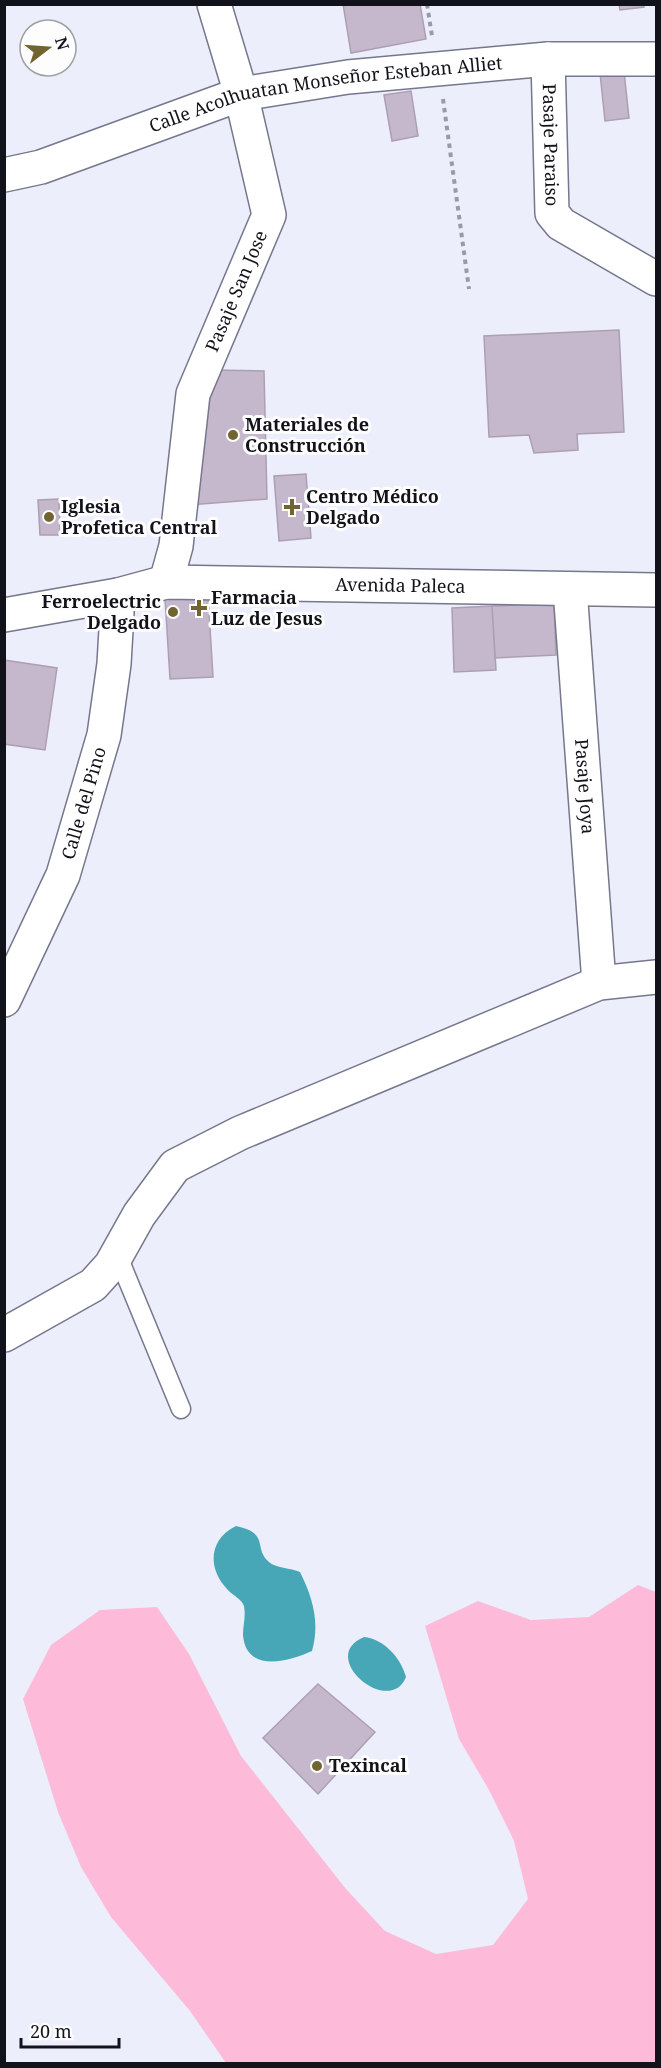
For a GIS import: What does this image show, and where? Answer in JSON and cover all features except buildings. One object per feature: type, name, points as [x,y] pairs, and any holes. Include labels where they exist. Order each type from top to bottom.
[{"type":"street","name":"Pasaje San Jose","points":[[166,582],[176,546],[193,394],[269,215],[240,94],[214,4]]},
{"type":"street","name":"Calle Acolhuatan Monseñor Esteban Alliet","points":[[4,175],[41,167],[240,94],[348,77],[548,59],[657,59]]},
{"type":"street","name":"Pasaje Paraiso","points":[[548,59],[552,213],[561,224],[657,279]]},
{"type":"street","name":"Avenida Paleca","points":[[4,615],[118,595],[166,582],[657,590]]},
{"type":"street","name":"Pasaje Joya","points":[[570,589],[599,983]]},
{"type":"street","name":"Calle del Pino","points":[[4,1000],[63,875],[104,735],[114,664],[118,595]]},
{"type":"street","points":[[4,1335],[93,1285],[103,1276],[158,1186],[184,1161],[240,1133],[599,983],[657,977]]},
{"type":"lane","points":[[117,1254],[181,1409]]},
{"type":"path","points":[[439,69],[469,289]]},
{"type":"shaded area","points":[[638,1585],[656,1592],[656,2063],[226,2063],[190,2011],[111,1917],[81,1867],[58,1812],[23,1699],[51,1645],[100,1610],[157,1607],[189,1654],[241,1756],[346,1889],[385,1931],[436,1954],[493,1945],[528,1899],[514,1841],[489,1790],[459,1739],[425,1626],[478,1601],[531,1620],[589,1617]]},
{"type":"water","points":[[236,1526],[247,1529],[257,1537],[264,1557],[269,1562],[300,1572],[314,1611],[315,1630],[312,1651],[281,1661],[270,1661],[260,1660],[246,1647],[243,1635],[244,1606],[221,1581],[214,1563],[214,1554],[220,1538]]},
{"type":"water","points":[[364,1637],[378,1641],[385,1646],[400,1663],[406,1677],[398,1688],[386,1691],[373,1688],[361,1680],[352,1669],[348,1657],[351,1646]]},
{"type":"place","name":"Materiales de Construcción","points":[[233,435]]},
{"type":"place","name":"Centro Médico Delgado","points":[[292,507]]},
{"type":"place","name":"Iglesia Profetica Central","points":[[49,517]]},
{"type":"place","name":"Farmacia Luz de Jesus","points":[[199,608]]},
{"type":"place","name":"Ferroelectric Delgado","points":[[173,612]]},
{"type":"place","name":"Texincal","points":[[317,1766]]}]
